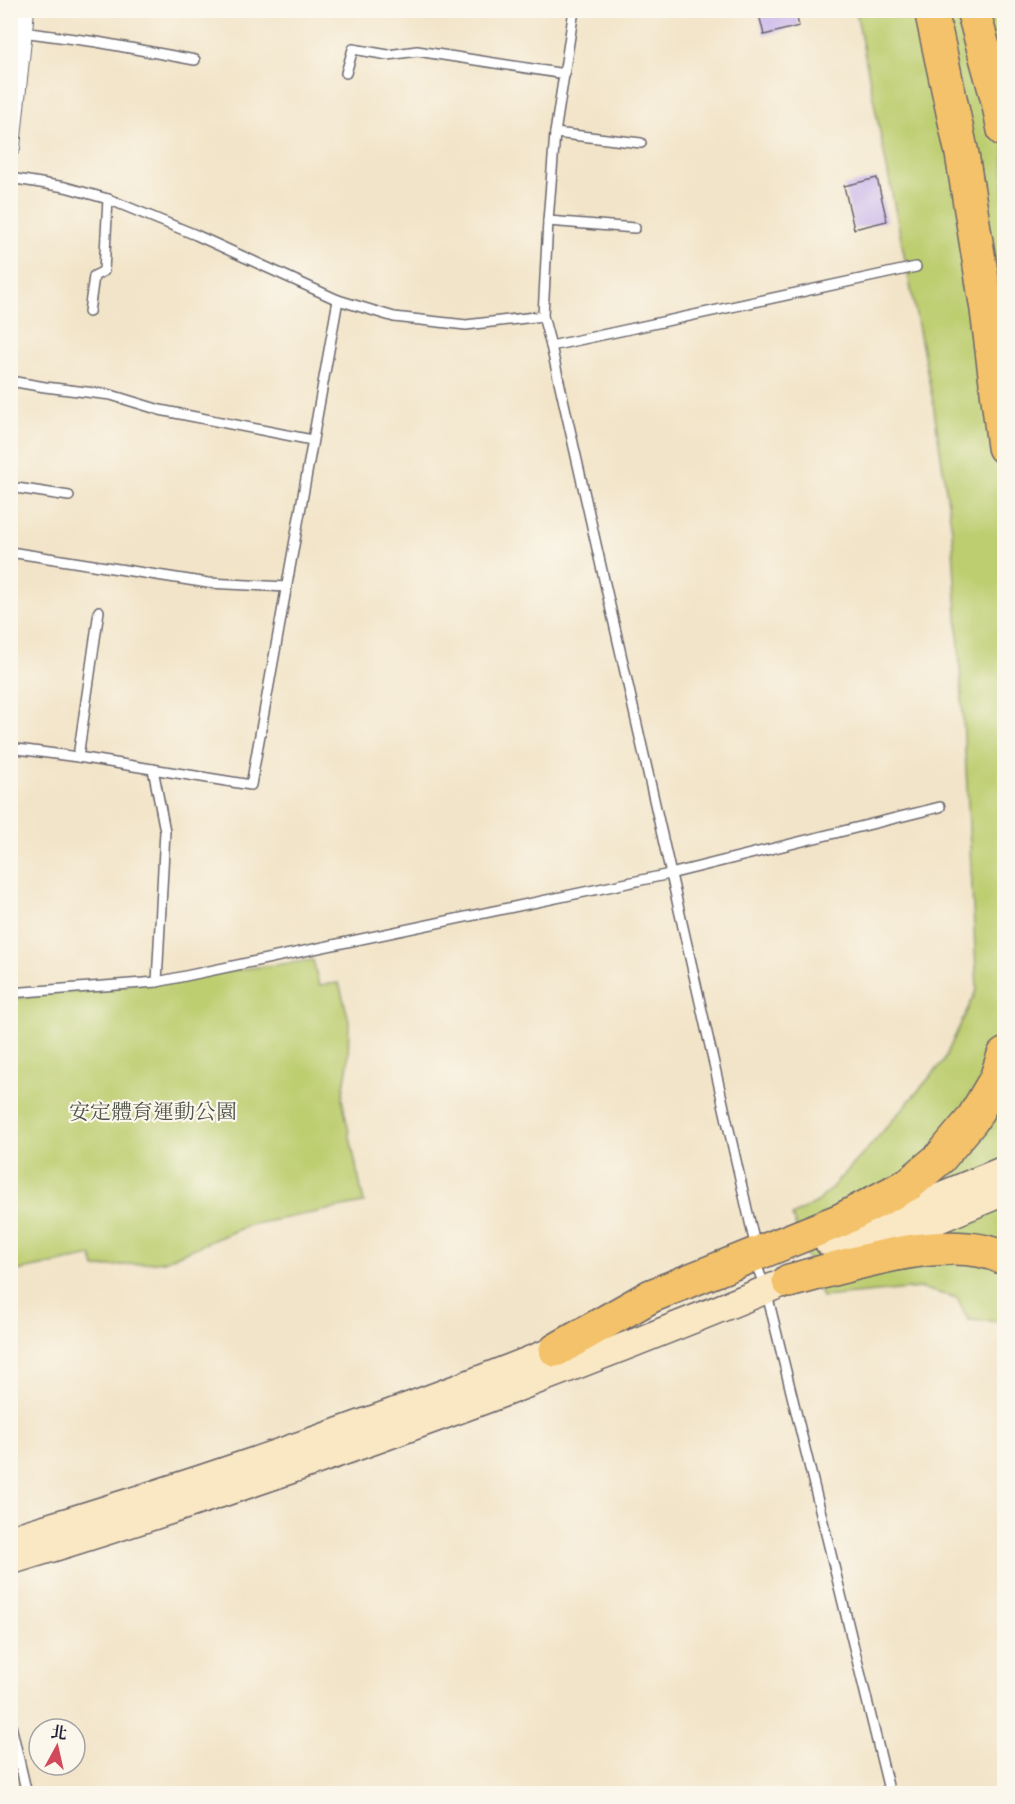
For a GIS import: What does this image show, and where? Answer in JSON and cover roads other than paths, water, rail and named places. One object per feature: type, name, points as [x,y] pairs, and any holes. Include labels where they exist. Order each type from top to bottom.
[{"type":"highway","points":[[931,10],[962,154],[987,310],[1005,447]]},
{"type":"highway","points":[[973,10],[1005,130]]},
{"type":"highway","points":[[768,1273],[842,1220],[909,1184],[940,1158],[972,1120],[996,1079],[1005,1055]]},
{"type":"highway","points":[[556,1350],[651,1296],[768,1273],[866,1261],[935,1248],[969,1249],[1005,1258]]},
{"type":"main road","points":[[10,1561],[134,1524],[357,1448],[542,1378],[768,1273],[1005,1170]]},
{"type":"main road","points":[[768,1273],[1005,1192]]},
{"type":"main road","points":[[10,1539],[144,1498],[354,1427],[556,1350]]},
{"type":"street","points":[[10,147],[22,17]]},
{"type":"lane","points":[[574,10],[555,134],[543,316],[670,874],[768,1273],[890,1794]]},
{"type":"lane","points":[[22,17],[97,42],[195,60]]},
{"type":"lane","points":[[346,73],[353,49],[388,55],[417,51],[565,74]]},
{"type":"lane","points":[[555,134],[641,143]]},
{"type":"lane","points":[[10,177],[65,187],[108,199],[196,235],[338,300],[394,317],[466,325],[543,316]]},
{"type":"lane","points":[[89,312],[94,276],[104,271],[108,199]]},
{"type":"lane","points":[[548,221],[635,228]]},
{"type":"lane","points":[[551,346],[916,267]]},
{"type":"lane","points":[[10,748],[251,785],[338,300]]},
{"type":"lane","points":[[10,381],[111,395],[160,410],[312,440]]},
{"type":"lane","points":[[10,486],[69,496]]},
{"type":"lane","points":[[10,552],[208,583],[286,587]]},
{"type":"lane","points":[[78,757],[99,611]]},
{"type":"lane","points":[[153,769],[165,831],[157,982]]},
{"type":"lane","points":[[10,993],[157,982],[670,874],[940,807]]},
{"type":"lane","points":[[10,1721],[27,1794]]},
{"type":"park label","name":"安定體育運動公園","points":[[153,1112]]}]
